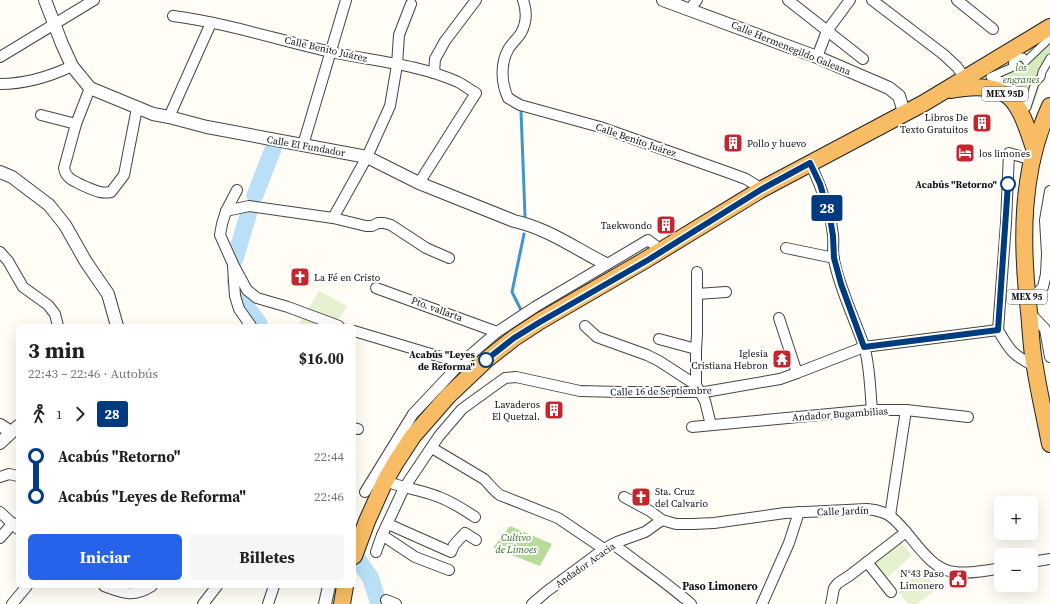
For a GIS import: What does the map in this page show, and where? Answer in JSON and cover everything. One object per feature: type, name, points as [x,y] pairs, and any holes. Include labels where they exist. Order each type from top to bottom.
[{"type":"highway","points":[[356,551],[367,521],[385,481],[413,436],[448,396],[486,360],[514,338],[648,260],[661,250],[762,189],[944,91],[1050,27]]},
{"type":"highway","name":"MEX 95D","points":[[944,91],[966,87],[980,87],[994,89],[1007,96],[1016,103],[1022,115],[1033,154]]},
{"type":"highway","name":"MEX 95","points":[[1050,106],[1044,119],[1033,154],[1025,205],[1024,245],[1028,308],[1034,366],[1050,444]]},
{"type":"highway","points":[[342,604],[345,588]]},
{"type":"street","name":"Calle El Fundador","points":[[45,0],[72,66],[90,88],[152,114],[206,127],[367,157],[419,182],[514,221],[529,224],[606,264]]},
{"type":"street","points":[[0,56],[94,0]]},
{"type":"street","points":[[303,145],[346,0]]},
{"type":"street","points":[[434,73],[436,59],[445,41],[476,0]]},
{"type":"street","name":"Calle Benito Juárez","points":[[523,0],[526,8],[526,20],[521,33],[509,48],[502,74],[503,88],[508,98],[520,105],[600,127],[727,172],[746,179],[762,189]]},
{"type":"street","name":"Calle Hermenegildo Galeana","points":[[663,0],[693,5],[889,88],[899,96],[904,112]]},
{"type":"street","points":[[788,0],[863,59]]},
{"type":"street","points":[[817,57],[827,31],[850,0]]},
{"type":"street","points":[[872,0],[942,54],[957,67],[965,78]]},
{"type":"street","points":[[957,0],[993,28]]},
{"type":"street","points":[[333,218],[367,157],[390,106],[397,65],[399,35],[411,4]]},
{"type":"street","name":"Calle Benito Juárez","points":[[173,16],[251,31],[330,52],[434,73],[459,82],[476,94],[419,182]]},
{"type":"street","points":[[169,117],[211,23]]},
{"type":"street","points":[[1050,38],[1026,61],[1023,57],[1018,57],[1014,59],[1012,63],[1013,67],[990,77],[1006,82],[1024,100],[1027,107],[1035,83],[1041,77],[1042,72],[1050,58]]},
{"type":"street","points":[[0,84],[25,81],[59,72],[72,66]]},
{"type":"street","points":[[90,88],[76,124],[64,168],[65,174],[70,180],[94,191],[103,193],[111,192],[124,175],[137,108]]},
{"type":"street","points":[[41,115],[76,124]]},
{"type":"street","points":[[1033,154],[1009,153],[1006,223],[998,330],[1009,350],[1020,359],[1034,366]]},
{"type":"street","points":[[810,163],[820,184],[830,218],[834,258],[841,284],[864,347],[867,361],[872,410]]},
{"type":"street","points":[[0,172],[12,176],[49,205],[65,225],[86,262],[108,294],[116,324]]},
{"type":"street","points":[[237,190],[226,211],[220,236],[247,290],[257,298],[288,307],[334,324]]},
{"type":"street","points":[[1050,191],[1046,220],[1046,274],[1043,287],[1028,308],[1045,330],[1050,357]]},
{"type":"street","points":[[226,211],[249,206],[333,218],[366,226],[372,226],[378,223],[391,224],[426,248],[449,258]]},
{"type":"street","points":[[365,492],[413,414],[461,363],[497,332],[535,307],[648,240],[661,250]]},
{"type":"street","points":[[786,248],[834,258]]},
{"type":"street","points":[[0,252],[8,261],[23,287],[48,305],[55,314],[58,324]]},
{"type":"street","points":[[233,264],[235,296],[239,309],[250,324]]},
{"type":"street","points":[[697,272],[696,349],[698,389]]},
{"type":"street","name":"Pto. vallarta","points":[[376,288],[497,332]]},
{"type":"street","points":[[697,294],[726,292]]},
{"type":"street","points":[[779,318],[797,373]]},
{"type":"street","points":[[586,326],[597,337],[647,355],[659,361],[698,389],[705,401],[711,425]]},
{"type":"street","name":"Calle 16 de Septiembre","points":[[432,448],[439,436],[462,409],[505,378],[516,377],[580,391],[620,392],[698,389],[780,379],[864,347],[998,330]]},
{"type":"street","points":[[356,332],[461,363]]},
{"type":"street","points":[[659,339],[696,349]]},
{"type":"street","name":"Andador Bugambilias","points":[[692,427],[872,410],[906,410],[968,417]]},
{"type":"street","points":[[890,516],[906,410]]},
{"type":"street","points":[[0,425],[14,429],[0,443]]},
{"type":"street","points":[[376,552],[382,535],[404,488],[432,448],[484,479],[491,485],[494,491],[500,495],[558,518],[604,549]]},
{"type":"street","points":[[0,477],[9,474],[16,476]]},
{"type":"street","points":[[385,481],[404,488],[438,496],[475,517]]},
{"type":"street","points":[[624,497],[650,511],[662,520]]},
{"type":"street","name":"Calle Jardín","points":[[662,520],[676,524],[714,523],[764,515],[799,512],[867,509],[879,510],[890,516],[939,567],[954,572],[994,569]]},
{"type":"street","points":[[0,512],[16,526],[0,538]]},
{"type":"street","points":[[762,604],[789,543],[799,512]]},
{"type":"street","name":"Andador Acacia","points":[[532,604],[604,549],[645,532],[662,520]]},
{"type":"street","points":[[388,524],[451,552],[454,545],[465,533],[476,540]]},
{"type":"street","points":[[831,604],[834,588],[838,583],[906,532]]},
{"type":"street","points":[[382,535],[415,557],[449,570]]},
{"type":"street","points":[[613,544],[671,586],[691,604]]},
{"type":"street","points":[[1038,561],[1050,559]]},
{"type":"street","points":[[867,562],[891,592]]},
{"type":"street","points":[[12,604],[25,588]]},
{"type":"street","points":[[109,588],[132,594],[143,592],[149,588]]},
{"type":"street","points":[[203,604],[215,588]]},
{"type":"street","points":[[268,604],[273,588]]},
{"type":"street","points":[[325,604],[329,588]]},
{"type":"street","points":[[386,600],[396,604]]},
{"type":"green space","name":"los engranes","points":[[1050,35],[1050,65],[1044,75],[1030,114],[1003,84],[972,76]]},
{"type":"green space","points":[[319,291],[347,306],[335,324],[299,324]]},
{"type":"green space","name":"Cultivo de Limoes","points":[[510,526],[552,544],[540,566],[493,548]]},
{"type":"green space","points":[[898,539],[912,555],[886,579],[873,566]]},
{"type":"green space","points":[[923,570],[937,589],[917,604],[908,604],[897,590]]},
{"type":"waterway","points":[[521,111],[525,216]]},
{"type":"waterway","points":[[255,195],[275,144]]},
{"type":"waterway","points":[[235,259],[249,212]]},
{"type":"waterway","points":[[521,310],[512,292],[524,234]]},
{"type":"waterway","points":[[235,281],[242,300],[259,324]]},
{"type":"waterway","points":[[358,560],[370,577],[379,604]]},
{"type":"bus line","name":"28","points":[[486,360],[514,338],[540,322],[648,260],[661,250],[762,189],[810,163],[820,184],[830,218],[834,258],[841,284],[864,347],[998,330],[1008,184]]},
{"type":"place","name":"Libros De Texto Gratuitos","points":[[982,123]]},
{"type":"place","name":"Pollo y huevo","points":[[733,143]]},
{"type":"place","name":"los limones","points":[[965,153]]},
{"type":"place","name":"Acabús \"Retorno\"","points":[[1008,184]]},
{"type":"place","name":"Taekwondo","points":[[666,225]]},
{"type":"place","name":"La Fé en Cristo","points":[[300,277]]},
{"type":"place","name":"Iglesia Cristiana Hebron","points":[[782,359]]},
{"type":"place","name":"Acabús \"Leyes de Reforma\"","points":[[486,360]]},
{"type":"place","name":"Lavaderos El Quetzal.","points":[[554,410]]},
{"type":"place","name":"Sta. Cruz del Calvario","points":[[641,497]]},
{"type":"place","name":"N°43 Paso Limonero","points":[[958,579]]},
{"type":"district","name":"Paso Limonero","points":[[720,586]]}]
